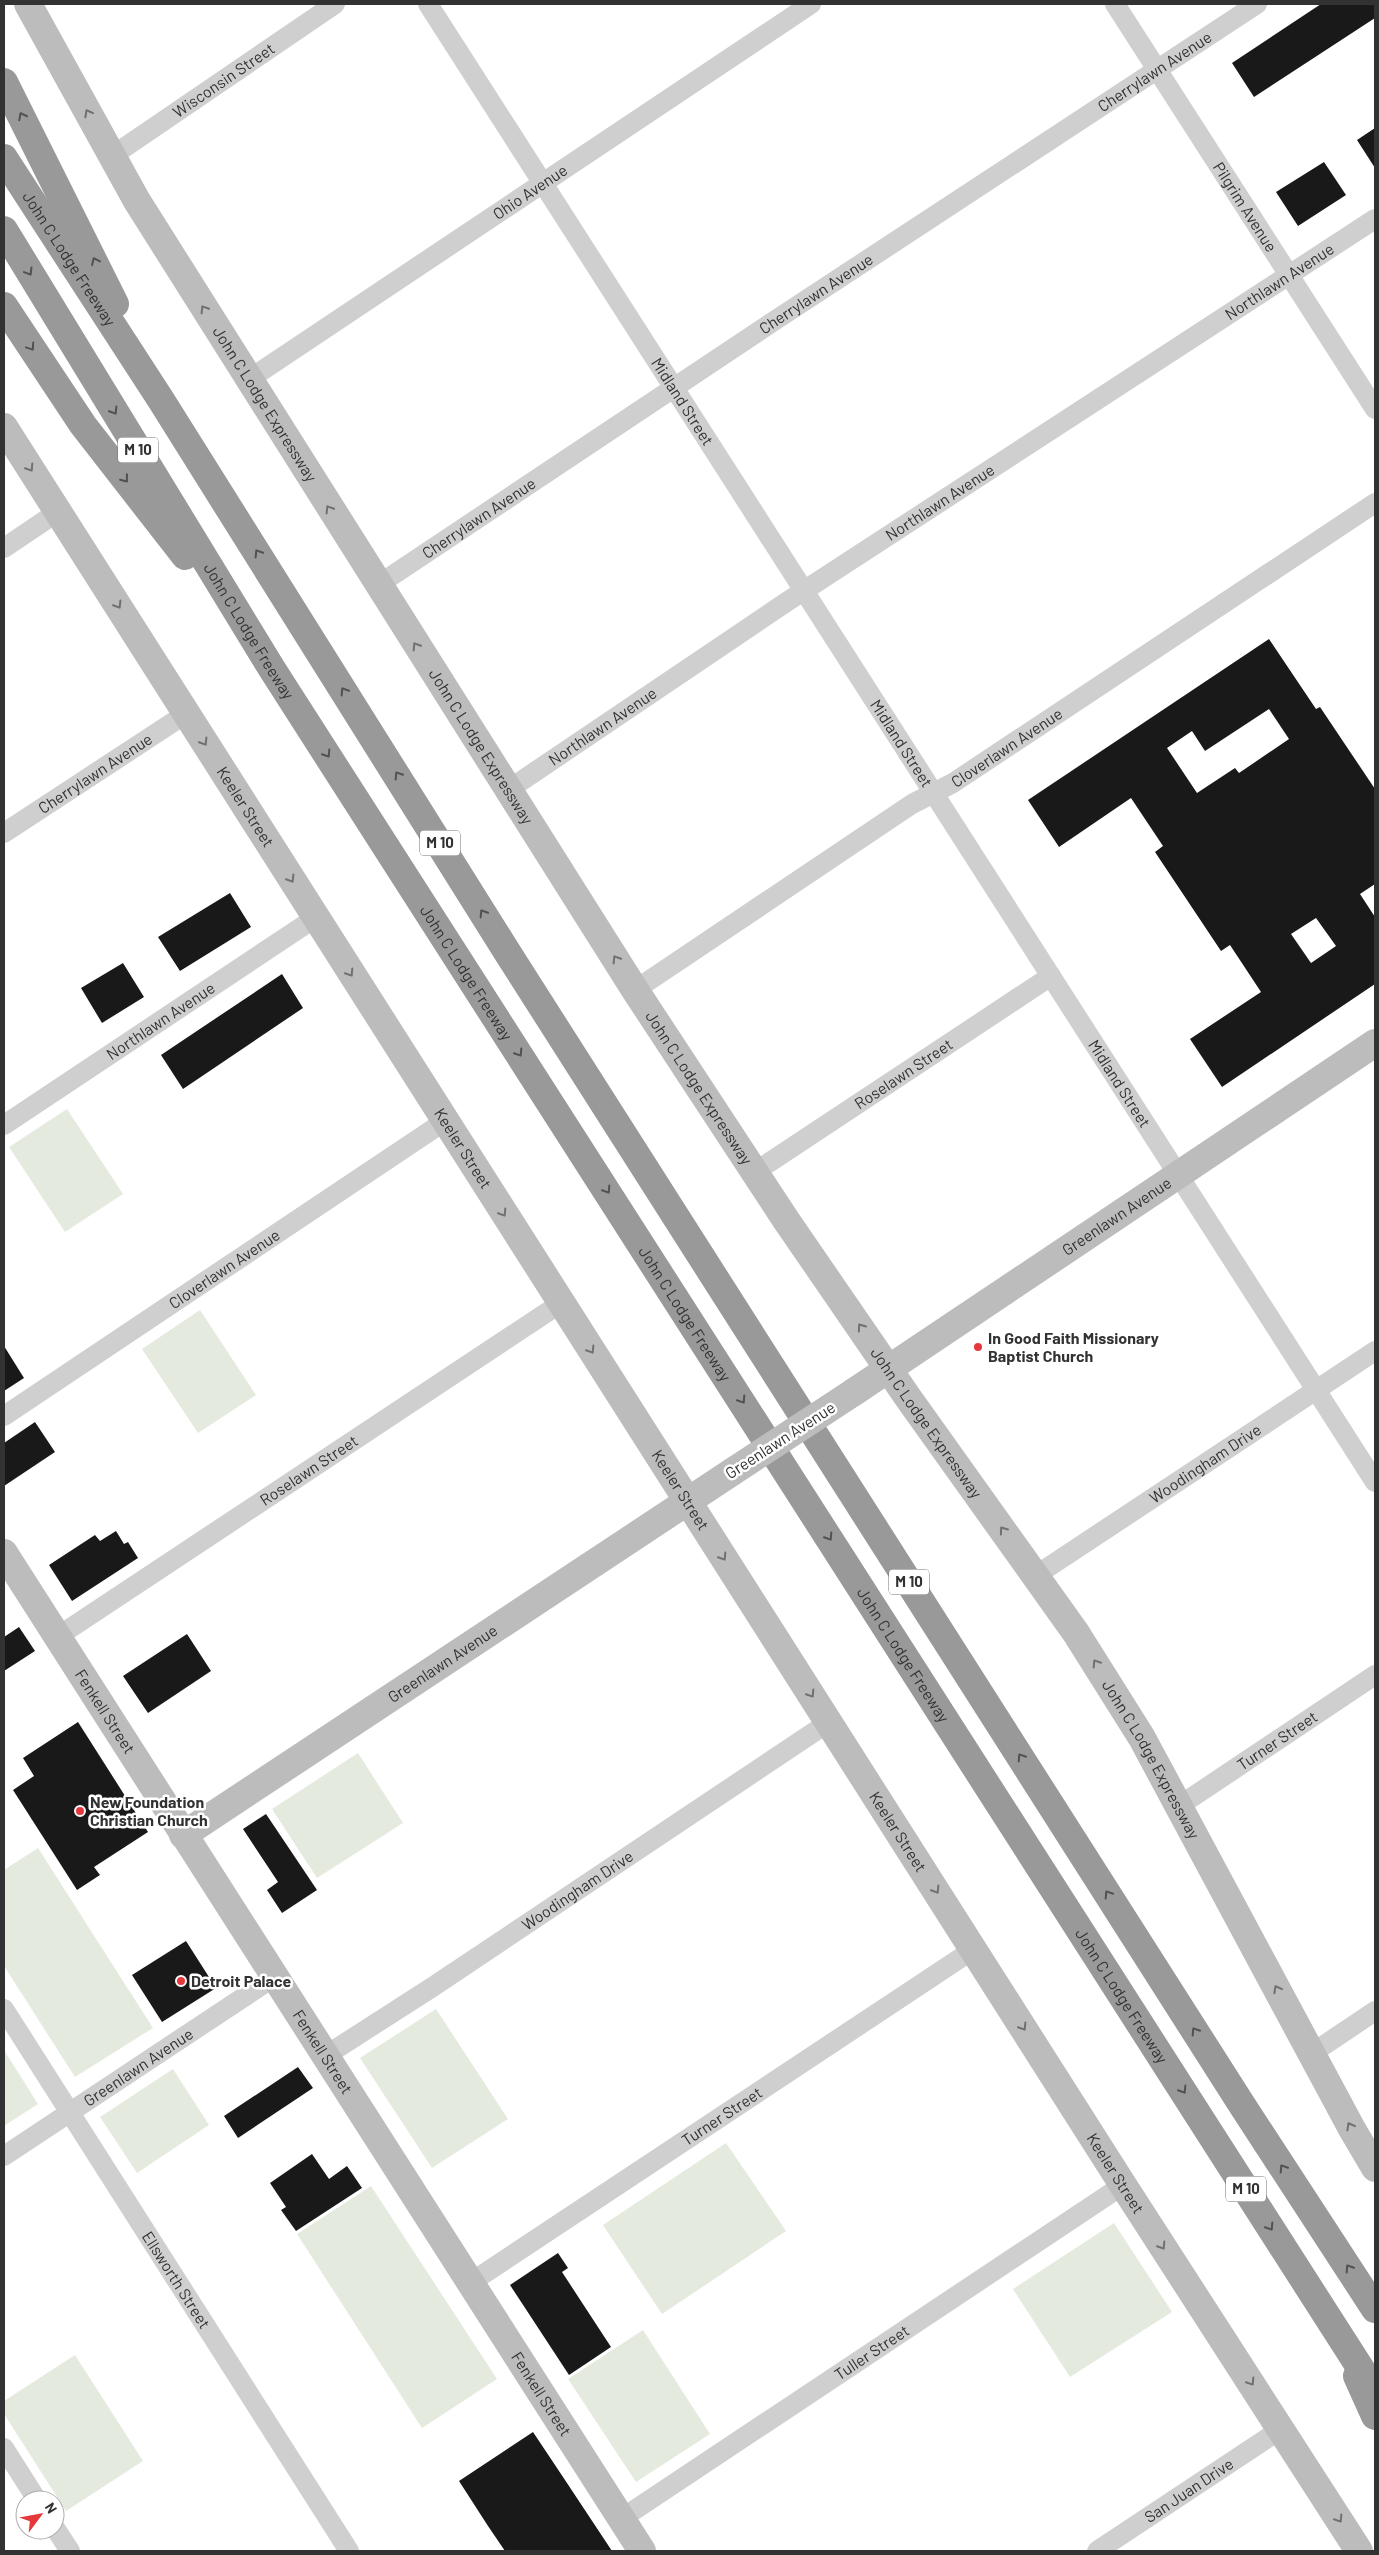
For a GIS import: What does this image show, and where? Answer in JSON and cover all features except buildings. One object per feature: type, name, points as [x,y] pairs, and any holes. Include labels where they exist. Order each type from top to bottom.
[{"type":"highway","points":[[4,82],[85,239],[161,400]]},
{"type":"highway","name":"John C Lodge Freeway","points":[[4,158],[161,400],[514,963],[1231,2088],[1375,2309]]},
{"type":"highway","name":"John C Lodge Freeway","points":[[4,230],[272,669],[1375,2391]]},
{"type":"highway","points":[[4,306],[83,425],[272,669]]},
{"type":"highway","points":[[1336,2329],[1375,2416]]},
{"type":"main road","name":"John C Lodge Expressway","points":[[28,4],[137,201],[248,380],[635,990],[755,1172],[889,1368],[1117,1695],[1179,1806],[1311,2054],[1375,2168]]},
{"type":"main road","name":"Keeler Street","points":[[4,427],[1123,2185],[1360,2551]]},
{"type":"main road","name":"Greenlawn Avenue","points":[[183,1835],[854,1392],[1375,1043]]},
{"type":"main road","name":"Fenkell Street","points":[[4,1553],[642,2551]]},
{"type":"street","name":"Wisconsin Street","points":[[112,156],[335,4]]},
{"type":"street","name":"Midland Street","points":[[428,4],[676,387],[804,591],[1375,1482]]},
{"type":"street","name":"Ohio Avenue","points":[[248,380],[811,4]]},
{"type":"street","name":"Pilgrim Avenue","points":[[1115,4],[1375,409]]},
{"type":"street","name":"Cherrylawn Avenue","points":[[378,585],[1257,4]]},
{"type":"street","name":"Northlawn Avenue","points":[[508,790],[804,591],[1375,219]]},
{"type":"street","name":"Cloverlawn Avenue","points":[[635,990],[912,804],[961,778],[1375,502]]},
{"type":"street","points":[[4,548],[58,511]]},
{"type":"street","name":"Cherrylawn Avenue","points":[[4,833],[187,714]]},
{"type":"street","name":"Northlawn Avenue","points":[[4,1125],[315,918]]},
{"type":"street","name":"Roselawn Street","points":[[755,1172],[1051,976]]},
{"type":"street","name":"Cloverlawn Avenue","points":[[4,1416],[445,1121]]},
{"type":"street","name":"Roselawn Street","points":[[57,1637],[561,1303]]},
{"type":"street","name":"Woodingham Drive","points":[[1035,1576],[1375,1351]]},
{"type":"street","name":"Turner Street","points":[[1179,1806],[1375,1675]]},
{"type":"street","name":"Woodingham Drive","points":[[325,2056],[829,1722]]},
{"type":"street","name":"Turner Street","points":[[470,2283],[974,1949]]},
{"type":"street","name":"Greenlawn Avenue","points":[[4,2156],[274,1977]]},
{"type":"street","name":"Ellsworth Street","points":[[4,2009],[349,2551]]},
{"type":"street","points":[[1311,2054],[1375,2011]]},
{"type":"street","name":"Tuller Street","points":[[621,2519],[1123,2185]]},
{"type":"street","name":"San Juan Drive","points":[[1097,2551],[1281,2429]]},
{"type":"street","points":[[4,2448],[31,2490]]},
{"type":"street","points":[[63,2540],[70,2551]]},
{"type":"shaded area","points":[[67,1109],[123,1194],[65,1232],[9,1147]]},
{"type":"shaded area","points":[[200,1310],[256,1395],[198,1433],[142,1349]]},
{"type":"shaded area","points":[[358,1753],[403,1823],[317,1878],[272,1809]]},
{"type":"shaded area","points":[[38,1848],[153,2028],[75,2077],[4,1966],[4,1870]]},
{"type":"shaded area","points":[[436,2009],[508,2119],[432,2168],[360,2058]]},
{"type":"shaded area","points":[[4,2050],[38,2104],[4,2126]]},
{"type":"shaded area","points":[[173,2069],[209,2125],[137,2173],[100,2117]]},
{"type":"shaded area","points":[[726,2143],[786,2231],[662,2314],[603,2225]]},
{"type":"shaded area","points":[[371,2186],[497,2379],[422,2428],[297,2234]]},
{"type":"shaded area","points":[[1114,2223],[1172,2312],[1070,2377],[1013,2289]]},
{"type":"shaded area","points":[[643,2330],[710,2434],[636,2482],[568,2379]]},
{"type":"shaded area","points":[[75,2355],[143,2461],[66,2511],[65,2490],[53,2490],[4,2414],[4,2401]]},
{"type":"place","name":"In Good Faith Missionary Baptist Church","points":[[978,1347]]},
{"type":"place","name":"New Foundation Christian Church","points":[[80,1811]]},
{"type":"place","name":"Detroit Palace","points":[[181,1981]]}]
